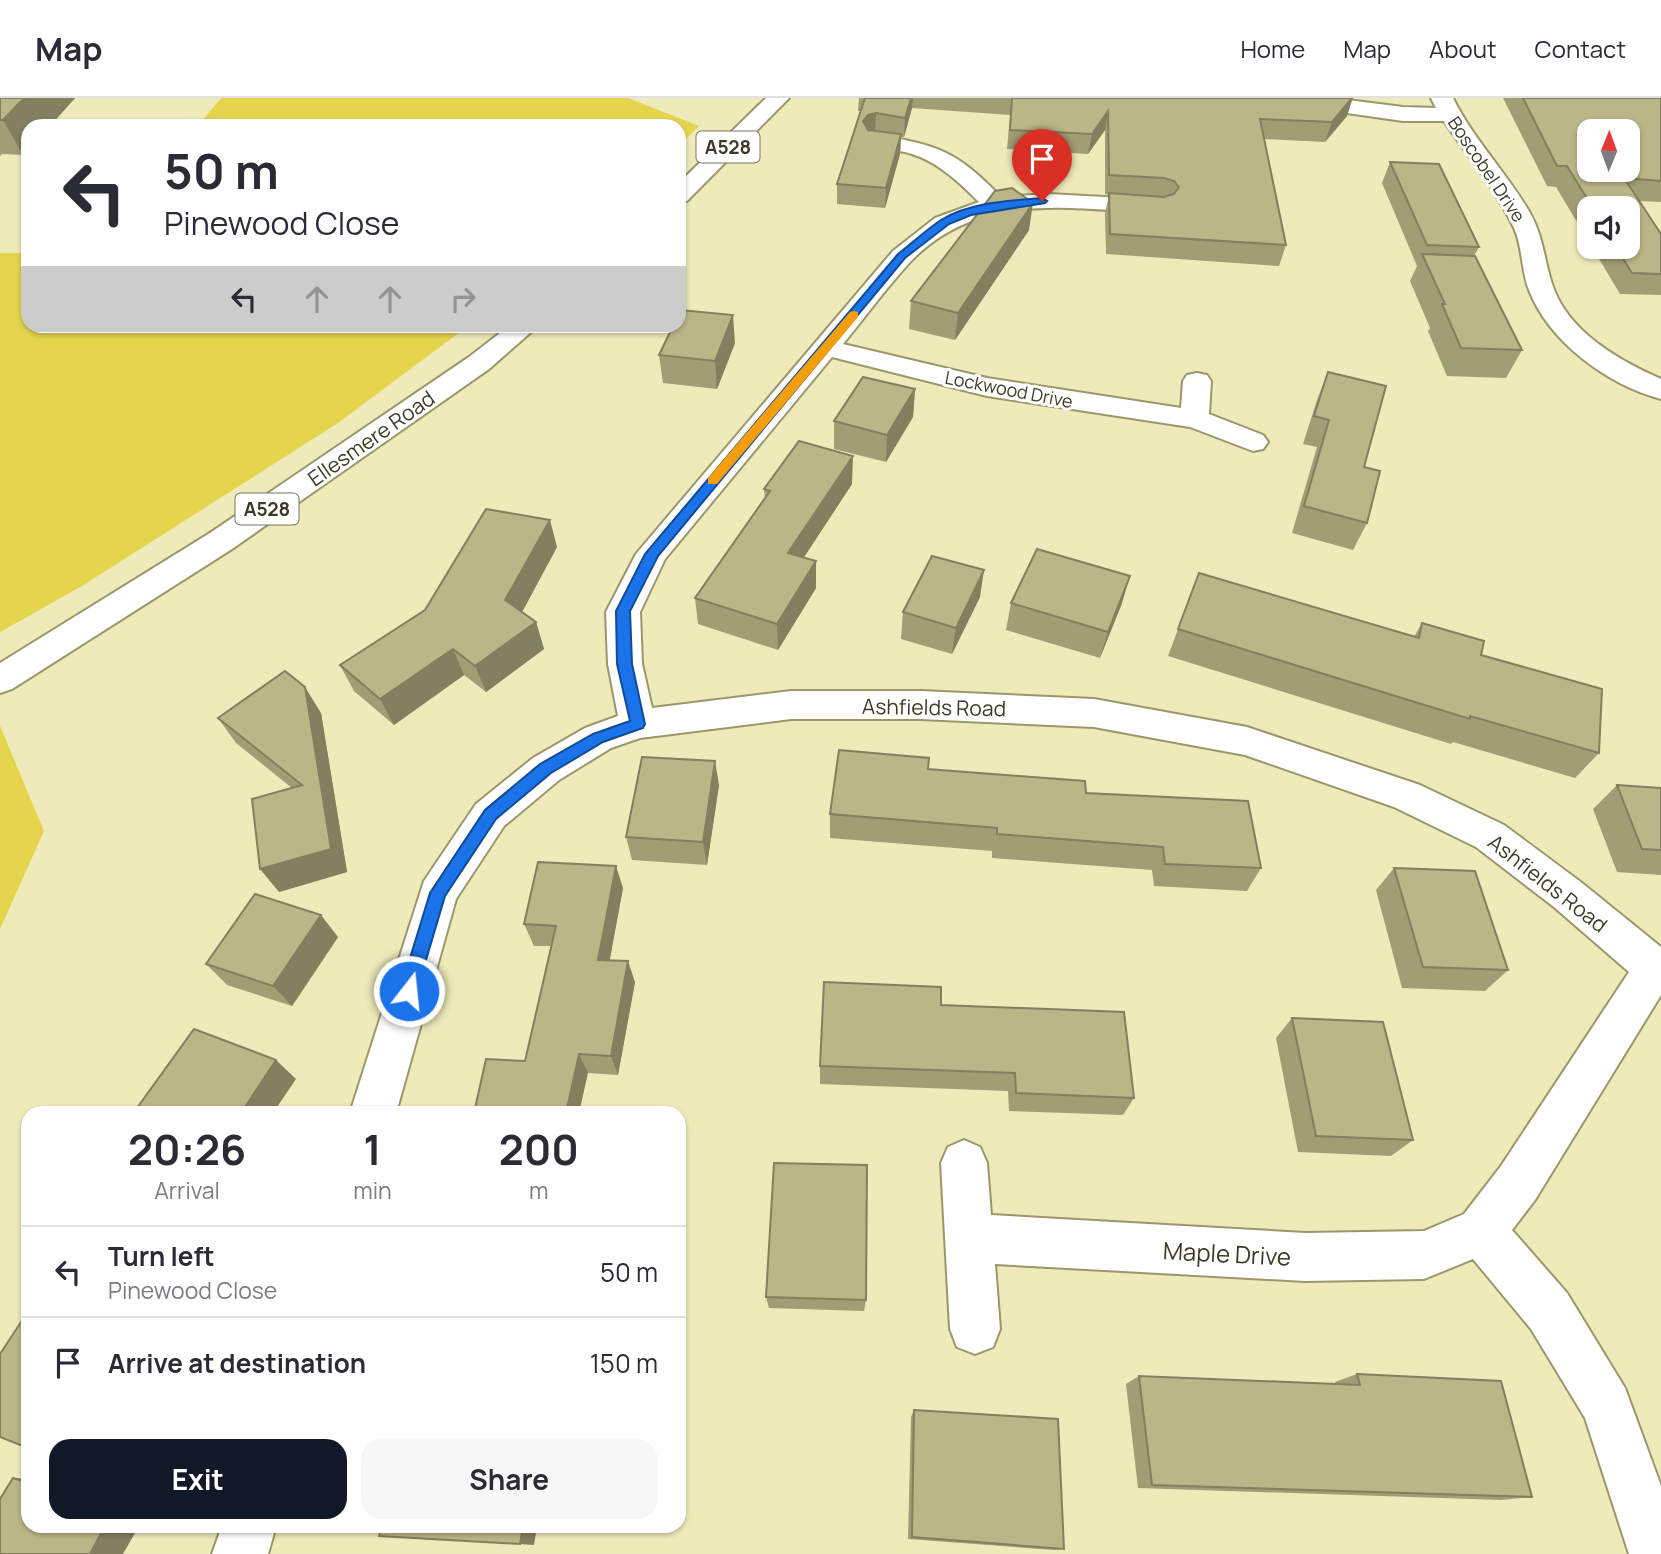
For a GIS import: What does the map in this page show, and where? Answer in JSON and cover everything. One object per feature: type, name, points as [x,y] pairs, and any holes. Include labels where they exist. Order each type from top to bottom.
[{"type":"street","name":"A528","points":[[686,189],[778,98]]},
{"type":"street","points":[[1284,98],[1403,114],[1446,107]]},
{"type":"street","name":"Boscobel Drive","points":[[1446,107],[1528,230],[1543,294],[1559,317],[1594,352],[1624,374],[1661,390]]},
{"type":"street","points":[[876,142],[913,136],[971,180],[996,206]]},
{"type":"street","points":[[638,724],[625,664],[623,611],[652,554],[902,256],[946,222],[996,206],[1042,201],[1105,213],[1159,207]]},
{"type":"street","name":"Ellesmere Road","points":[[0,680],[221,541],[479,363],[516,333]]},
{"type":"street","name":"Lockwood Drive","points":[[827,348],[987,387],[1194,419],[1220,426],[1253,442]]},
{"type":"street","points":[[1194,419],[1197,381]]},
{"type":"street","name":"Ashfields Road","points":[[375,1106],[438,893],[490,815],[546,769],[598,738],[638,724],[791,705],[920,705],[1094,713],[1247,741],[1407,796],[1490,836],[1568,895],[1657,971]]},
{"type":"street","name":"Maple Drive","points":[[969,1238],[1305,1257],[1424,1255],[1481,1231],[1518,1183],[1657,971]]},
{"type":"street","points":[[964,1163],[975,1329]]},
{"type":"street","points":[[1481,1231],[1549,1311],[1607,1406],[1657,1554]]},
{"type":"street","points":[[240,1554],[247,1533]]},
{"type":"shaded area","points":[[221,98],[628,98],[681,119],[204,119]]},
{"type":"shaded area","points":[[686,121],[699,126],[686,139]]},
{"type":"shaded area","points":[[0,253],[21,253],[21,333],[459,333],[338,423],[82,586],[0,632]]},
{"type":"shaded area","points":[[0,726],[44,831],[0,929]]},
{"type":"building","points":[[0,98],[24,98],[0,120]]},
{"type":"building","points":[[865,98],[911,98],[905,118],[876,113],[868,115],[863,121],[868,130],[901,134],[886,188],[837,184]]},
{"type":"building","points":[[1012,98],[1352,98],[1332,122],[1260,119],[1286,245],[1110,234],[1109,193],[1164,197],[1174,194],[1179,187],[1174,181],[1164,178],[1109,175],[1108,111],[1092,134],[1010,130]]},
{"type":"building","points":[[1523,98],[1661,98],[1661,181],[1640,179],[1640,119],[1577,119],[1577,182],[1627,182],[1636,196],[1586,196],[1567,166],[1557,166]]},
{"type":"building","points":[[1390,162],[1439,164],[1479,247],[1427,245]]},
{"type":"building","points":[[1012,188],[1033,203],[958,313],[911,301],[995,191]]},
{"type":"building","points":[[1640,202],[1661,234],[1661,274],[1632,273],[1623,259],[1640,259]]},
{"type":"building","points":[[1422,254],[1475,256],[1522,350],[1461,348]]},
{"type":"building","points":[[686,311],[733,315],[715,361],[659,355],[670,333],[686,333]]},
{"type":"building","points":[[1328,372],[1386,386],[1364,467],[1380,471],[1367,523],[1304,506],[1329,420],[1314,416]]},
{"type":"building","points":[[863,377],[915,389],[887,435],[834,421]]},
{"type":"building","points":[[799,441],[853,456],[788,553],[816,561],[777,624],[695,598],[770,491],[764,489]]},
{"type":"building","points":[[486,509],[550,520],[505,600],[536,622],[475,666],[453,649],[380,699],[340,665],[425,610]]},
{"type":"building","points":[[1037,549],[1130,576],[1108,632],[1011,603]]},
{"type":"building","points":[[932,556],[984,570],[956,628],[903,612]]},
{"type":"building","points":[[1199,573],[1419,638],[1422,623],[1484,641],[1481,655],[1602,689],[1599,753],[1470,716],[1470,719],[1178,629]]},
{"type":"building","points":[[285,671],[305,687],[331,849],[260,869],[252,799],[302,785],[218,718]]},
{"type":"building","points":[[839,750],[929,758],[928,769],[1085,781],[1086,793],[1248,801],[1261,868],[1165,864],[1163,847],[997,834],[997,828],[830,814]]},
{"type":"building","points":[[642,757],[715,761],[703,842],[626,837]]},
{"type":"building","points":[[1617,785],[1661,788],[1661,850],[1642,849]]},
{"type":"building","points":[[538,862],[616,866],[598,960],[628,961],[611,1056],[579,1054],[568,1106],[476,1106],[486,1059],[525,1061],[556,926],[524,924]]},
{"type":"building","points":[[1394,868],[1475,871],[1508,970],[1423,967]]},
{"type":"building","points":[[255,894],[321,915],[273,986],[206,964]]},
{"type":"building","points":[[824,982],[941,987],[941,1005],[1124,1012],[1134,1098],[1016,1093],[1015,1073],[820,1066]]},
{"type":"building","points":[[1292,1018],[1383,1022],[1413,1140],[1316,1136]]},
{"type":"building","points":[[194,1029],[276,1060],[246,1106],[138,1106]]},
{"type":"building","points":[[774,1163],[867,1165],[866,1300],[766,1297]]},
{"type":"building","points":[[21,1322],[21,1445],[0,1437],[0,1354]]},
{"type":"building","points":[[1357,1374],[1501,1381],[1532,1497],[1152,1485],[1139,1376],[1360,1385]]},
{"type":"building","points":[[914,1410],[1058,1419],[1064,1549],[912,1537]]},
{"type":"building","points":[[13,1478],[21,1481],[21,1533],[101,1533],[90,1554],[0,1554],[0,1499]]},
{"type":"building","points":[[380,1533],[522,1533],[520,1544],[379,1536]]},
{"type":"slow traffic","points":[[712,481],[854,315]]},
{"type":"route","points":[[409,991],[438,893],[490,815],[546,769],[598,738],[638,724],[625,664],[623,611],[652,554],[902,256],[926,235],[967,213],[996,206],[1042,201]]}]
